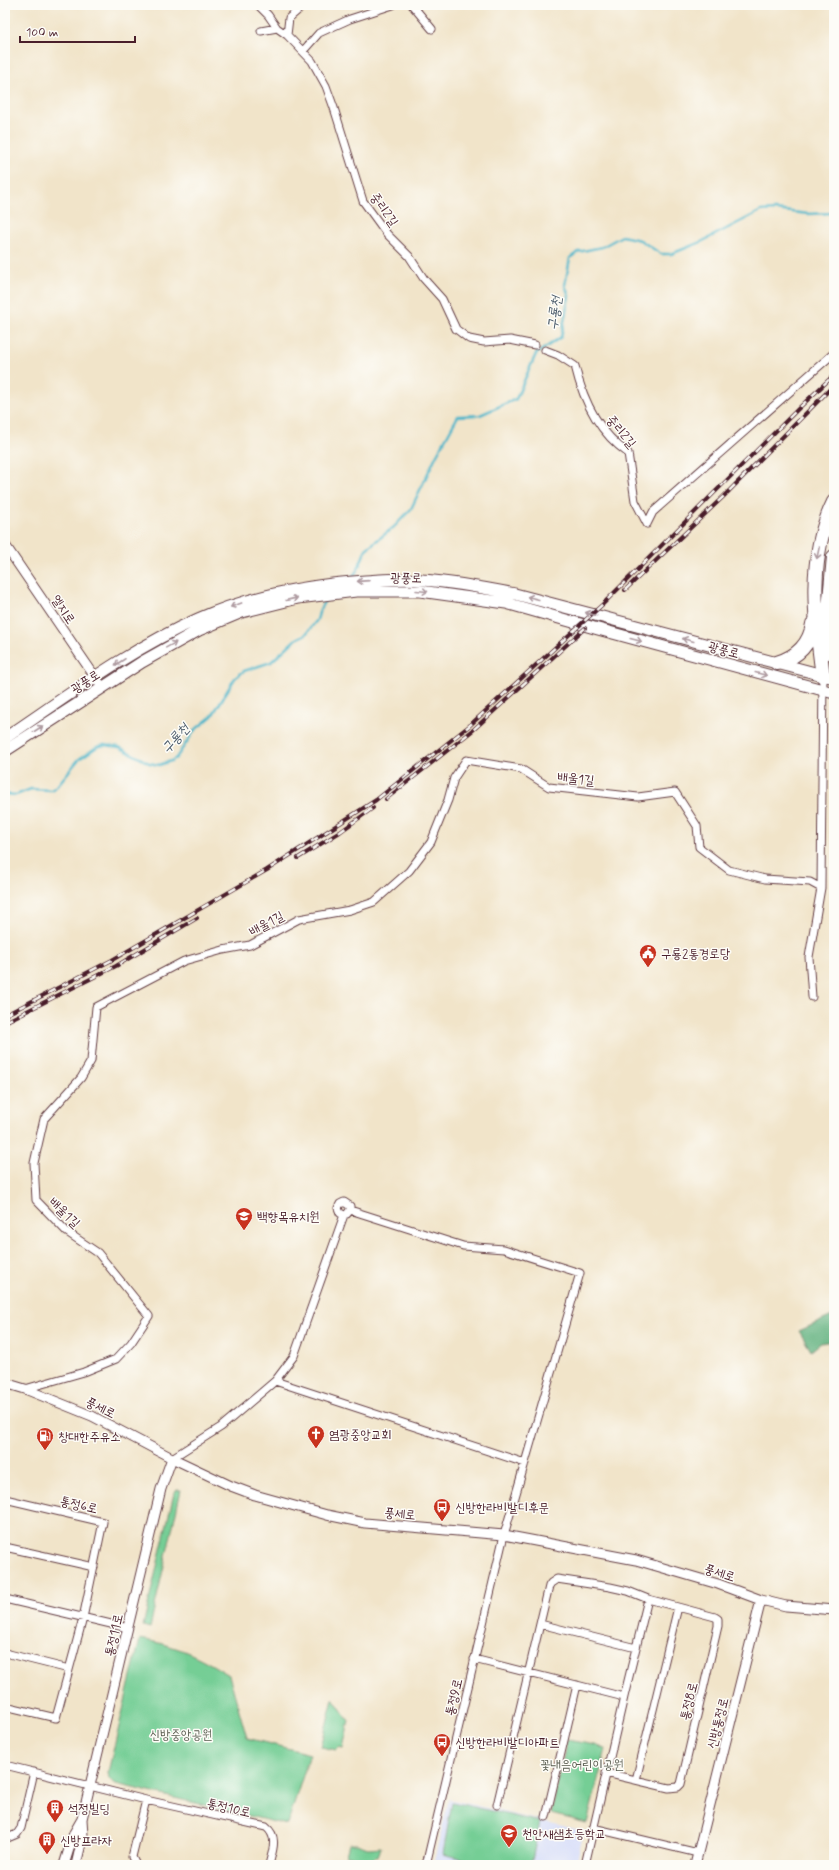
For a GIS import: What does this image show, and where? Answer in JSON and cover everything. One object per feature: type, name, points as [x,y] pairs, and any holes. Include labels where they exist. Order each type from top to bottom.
[{"type":"highway","points":[[829,677],[817,634],[816,562],[834,502]]},
{"type":"highway","points":[[829,677],[828,627],[834,557]]},
{"type":"highway","points":[[777,663],[791,658],[805,646],[813,628],[816,605]]},
{"type":"highway","points":[[828,627],[834,648]]},
{"type":"main road","name":"광풍로","points":[[5,738],[138,651],[198,619],[241,603],[290,589],[317,585],[389,580],[428,580],[462,584],[515,594],[829,677]]},
{"type":"main road","name":"광풍로","points":[[5,751],[142,662],[199,630],[242,612],[298,598],[356,591],[420,590],[506,603],[834,693]]},
{"type":"street","name":"중리2길","points":[[258,5],[278,28],[287,35],[312,61],[326,86],[363,201],[388,234],[409,256],[424,279],[442,299],[456,329],[469,339],[484,342],[510,340],[534,346]]},
{"type":"street","points":[[287,35],[289,18],[304,5]]},
{"type":"street","points":[[303,51],[319,33],[350,19],[393,5]]},
{"type":"street","points":[[412,5],[432,29]]},
{"type":"street","points":[[261,30],[278,28]]},
{"type":"street","name":"중리2길","points":[[545,350],[558,355],[575,366],[579,385],[602,429],[616,445],[628,453],[635,501],[647,524],[653,512],[834,353]]},
{"type":"street","name":"엘지로","points":[[5,545],[102,687]]},
{"type":"street","points":[[812,997],[809,957],[821,888],[822,690],[829,677]]},
{"type":"street","name":"배울1길","points":[[26,1389],[84,1372],[116,1359],[131,1343],[150,1316],[98,1253],[67,1232],[36,1200],[34,1162],[44,1119],[81,1078],[91,1061],[96,1007],[184,961],[223,950],[250,945],[299,918],[350,910],[374,902],[409,871],[431,842],[448,800],[454,778],[466,760],[521,769],[549,787],[638,797],[675,792],[697,826],[698,847],[729,870],[765,879],[810,882],[821,888]]},
{"type":"street","name":"통정9로","points":[[275,1381],[294,1356],[347,1213],[463,1246],[504,1249],[580,1273],[504,1535],[426,1865]]},
{"type":"street","points":[[172,1458],[221,1427],[275,1381],[525,1464]]},
{"type":"street","name":"풍세로","points":[[5,1383],[26,1389],[92,1416],[172,1458],[255,1495],[327,1515],[365,1523],[504,1535],[636,1560],[718,1584],[761,1600],[786,1606],[834,1610]]},
{"type":"street","name":"통정11로","points":[[82,1819],[161,1489],[172,1458]]},
{"type":"street","name":"통정6로","points":[[5,1499],[103,1522],[83,1618],[56,1718],[5,1706]]},
{"type":"street","points":[[5,1547],[94,1567]]},
{"type":"street","name":"통정8로","points":[[497,1805],[549,1586],[551,1582],[557,1579],[628,1591],[648,1599],[715,1617],[719,1622],[681,1784],[678,1787],[669,1788],[606,1773]]},
{"type":"street","points":[[585,1865],[648,1599]]},
{"type":"street","points":[[5,1600],[128,1628]]},
{"type":"street","name":"신방통정로","points":[[695,1865],[761,1600]]},
{"type":"street","points":[[636,1780],[678,1607]]},
{"type":"street","points":[[540,1624],[636,1648]]},
{"type":"street","points":[[5,1653],[69,1669]]},
{"type":"street","points":[[474,1659],[624,1697]]},
{"type":"street","points":[[546,1817],[577,1685]]},
{"type":"street","name":"통정10로","points":[[5,1765],[146,1800],[266,1827],[273,1836],[274,1842],[269,1865]]},
{"type":"street","points":[[5,1839],[17,1834],[21,1828],[34,1772]]},
{"type":"street","points":[[136,1865],[132,1856],[146,1800]]},
{"type":"street","points":[[64,1865],[74,1833],[82,1819]]},
{"type":"street","points":[[76,1865],[83,1835],[82,1819]]},
{"type":"street","points":[[593,1828],[698,1853]]},
{"type":"shaded area","name":"천안새샘초등학교","points":[[449,1799],[584,1831],[576,1865],[433,1865]]},
{"type":"green space","points":[[834,1315],[834,1341],[821,1343],[811,1351],[799,1331]]},
{"type":"green space","points":[[177,1490],[181,1490],[150,1628],[143,1626],[174,1493]]},
{"type":"green space","name":"신방중앙공원","points":[[140,1639],[187,1652],[229,1675],[247,1738],[310,1754],[287,1825],[116,1784],[109,1779],[108,1772]]},
{"type":"green space","points":[[333,1698],[349,1721],[343,1748],[338,1747],[336,1750],[321,1747]]},
{"type":"green space","name":"꽃내음어린이공원","points":[[567,1740],[595,1745],[606,1749],[587,1823],[551,1814]]},
{"type":"green space","name":"천안새샘초등학교","points":[[452,1802],[540,1822],[531,1865],[489,1865],[443,1854]]},
{"type":"green space","points":[[349,1844],[357,1844],[368,1848],[381,1847],[378,1857],[375,1857],[372,1862],[346,1855]]},
{"type":"waterway","name":"구룡천","points":[[351,579],[358,569],[366,549],[394,527],[411,509],[436,456],[458,416],[480,415],[516,399],[536,354],[561,337],[569,296],[565,285],[570,258],[578,252],[602,247],[622,236],[640,240],[661,254],[671,254],[701,242],[761,211],[775,210],[808,214],[834,213]]},
{"type":"waterway","name":"구룡천","points":[[5,794],[16,795],[31,789],[51,790],[57,786],[79,759],[97,747],[104,745],[119,747],[149,763],[159,765],[176,758],[195,730],[212,716],[235,678],[244,671],[271,662],[295,640],[306,634],[317,620],[324,602]]},
{"type":"railway","points":[[5,1015],[112,960],[267,870],[376,800],[469,726],[603,604],[800,407],[834,375]]},
{"type":"railway","points":[[625,590],[723,497],[834,385]]},
{"type":"railway","points":[[386,799],[472,731],[585,628]]},
{"type":"railway","points":[[298,858],[340,832],[373,808]]},
{"type":"railway","points":[[5,1022],[116,966],[197,918]]},
{"type":"place","name":"구룡2통경로당","points":[[648,968]]},
{"type":"place","name":"백향목유치원","points":[[244,1231]]},
{"type":"place","name":"염광중앙교회","points":[[316,1449]]},
{"type":"place","name":"창대한주유소","points":[[45,1451]]},
{"type":"place","name":"신방한라비발디후문","points":[[442,1522]]},
{"type":"place","name":"신방한라비발디아파트","points":[[442,1757]]},
{"type":"place","name":"석정빌딩","points":[[55,1823]]},
{"type":"place","name":"천안새샘초등학교","points":[[509,1848]]},
{"type":"place","name":"신방프라자","points":[[47,1855]]}]
